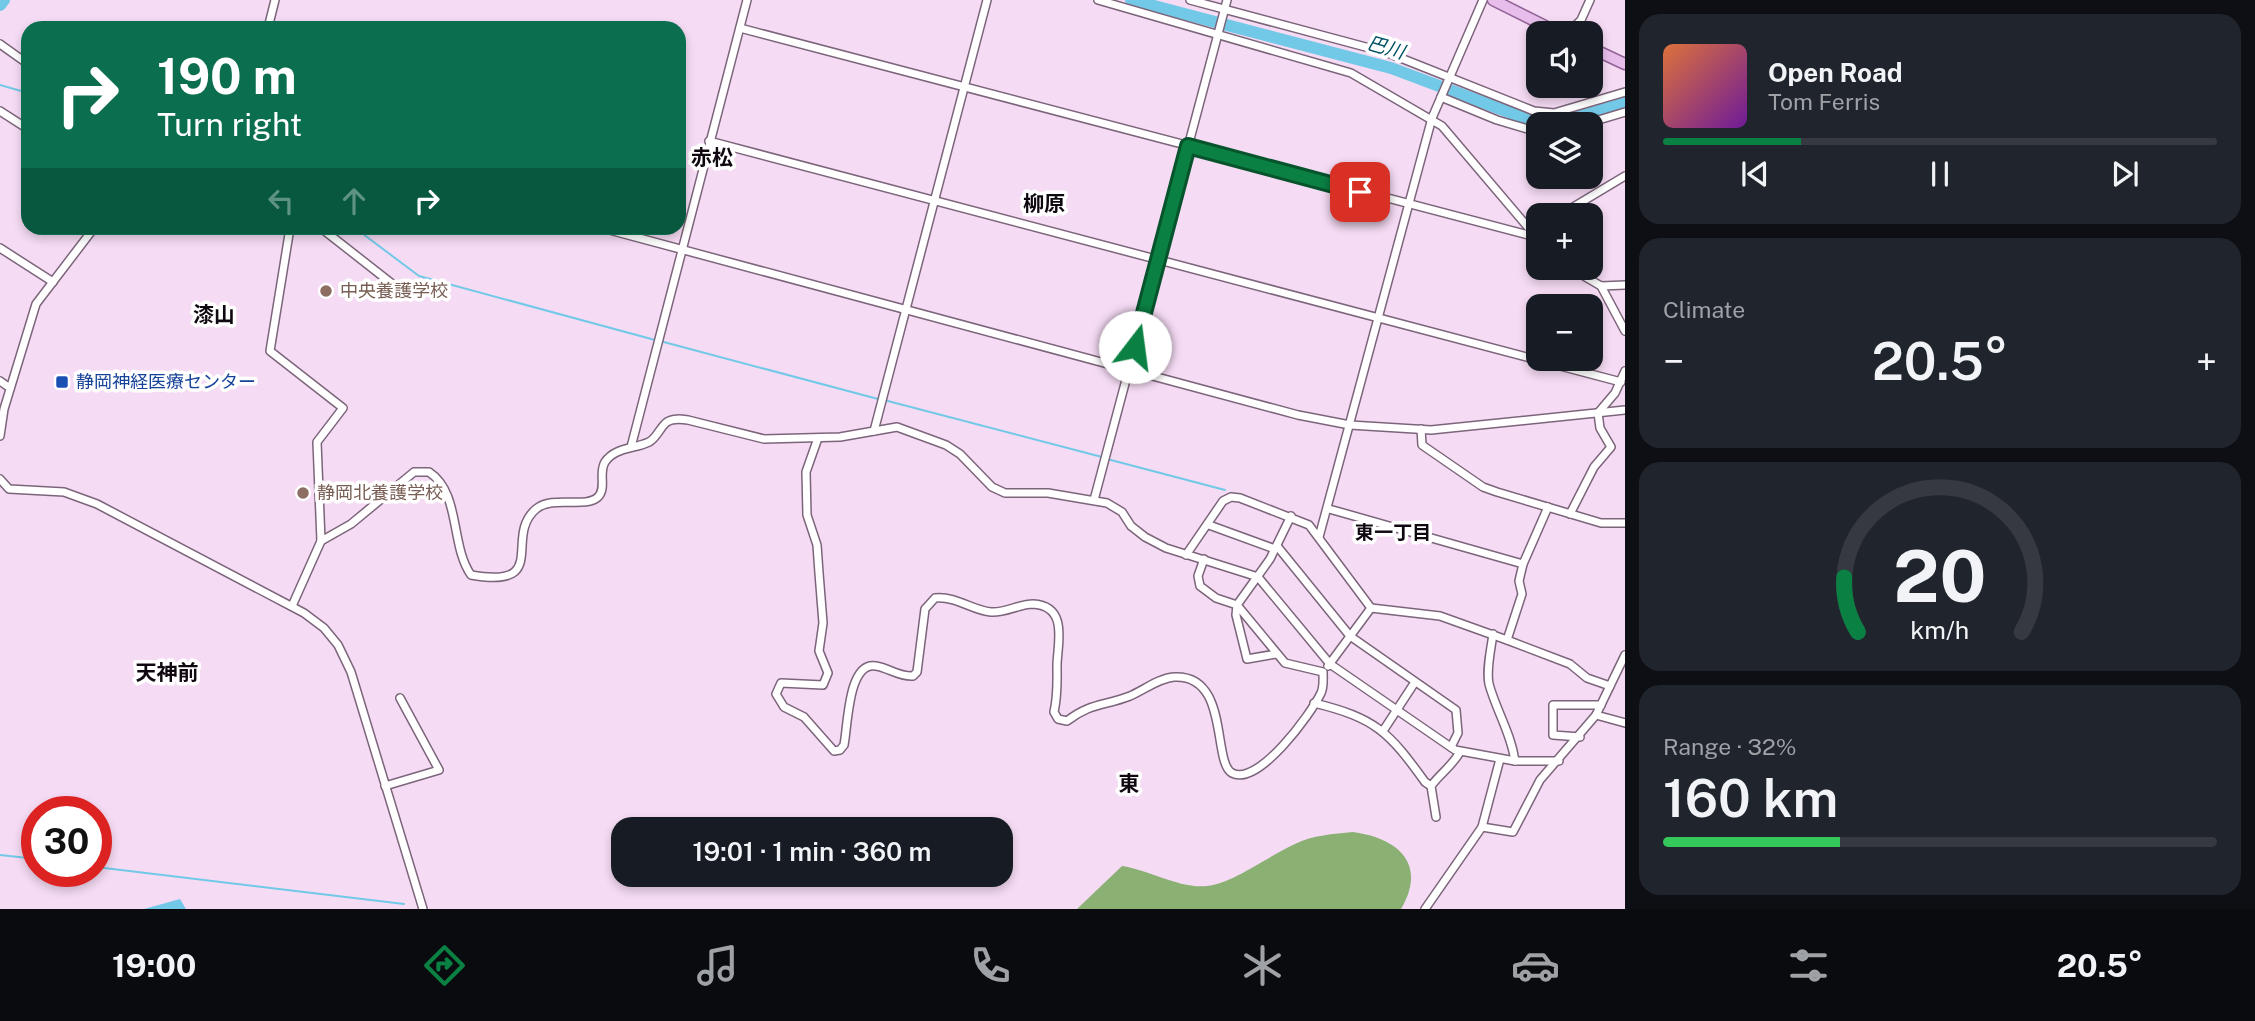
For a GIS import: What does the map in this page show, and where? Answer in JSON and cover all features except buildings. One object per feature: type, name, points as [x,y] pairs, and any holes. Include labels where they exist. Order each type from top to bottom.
[{"type":"main road","points":[[1493,0],[1535,21]]},
{"type":"main road","points":[[1603,54],[1625,64]]},
{"type":"street","points":[[270,21],[275,0]]},
{"type":"street","points":[[686,227],[747,0]]},
{"type":"street","points":[[874,431],[987,0]]},
{"type":"street","points":[[1098,0],[1339,67],[1432,118],[1526,223]]},
{"type":"street","points":[[1190,0],[1388,53],[1534,111],[1554,113],[1625,92]]},
{"type":"street","points":[[1094,500],[1227,0]]},
{"type":"street","points":[[1320,537],[1381,318],[1432,118],[1483,0]]},
{"type":"street","points":[[1580,21],[1590,0]]},
{"type":"street","points":[[740,28],[1409,205],[1526,232]]},
{"type":"street","points":[[0,44],[21,59]]},
{"type":"street","points":[[1441,97],[1497,120],[1526,128]]},
{"type":"street","points":[[0,111],[21,124]]},
{"type":"street","points":[[1603,118],[1625,112]]},
{"type":"street","points":[[709,141],[1621,383]]},
{"type":"street","points":[[1580,203],[1625,176]]},
{"type":"street","points":[[0,436],[10,387],[33,311],[89,235]]},
{"type":"street","points":[[289,235],[270,351],[343,408],[317,442],[321,541],[292,606]]},
{"type":"street","points":[[330,235],[400,290]]},
{"type":"street","points":[[627,235],[1298,415],[1350,425],[1421,429],[1476,427],[1625,410]]},
{"type":"street","points":[[631,447],[684,235]]},
{"type":"street","points":[[0,248],[53,282]]},
{"type":"street","points":[[1591,280],[1601,286],[1625,331]]},
{"type":"street","points":[[1601,286],[1625,285]]},
{"type":"street","points":[[1570,514],[1594,467],[1611,447],[1600,428],[1598,413],[1621,383],[1625,371]]},
{"type":"street","points":[[0,381],[10,387]]},
{"type":"street","points":[[321,541],[351,524],[414,472],[429,472],[445,486],[458,544],[471,575],[492,579],[505,577],[513,574],[519,565],[526,521],[536,509],[547,503],[591,502],[599,497],[605,462],[611,455],[649,442],[666,423],[676,419],[764,439],[818,438],[897,427],[935,439],[960,454],[978,475],[1005,493],[1048,493],[1094,500],[1122,512],[1131,526],[1145,537],[1186,555],[1258,577],[1330,664],[1460,752],[1515,761],[1559,761]]},
{"type":"street","points":[[1421,429],[1422,446],[1483,486],[1601,523],[1625,523]]},
{"type":"street","points":[[818,438],[806,472],[807,515],[817,545],[823,623],[819,651],[828,673],[826,682],[819,686],[781,683],[776,694],[784,707],[804,717],[834,751],[840,750],[844,745],[854,679],[860,670],[872,665],[913,676],[917,671],[925,609],[935,598],[945,597],[986,612],[999,612],[1032,604],[1045,607],[1056,617],[1061,631],[1058,664],[1060,690],[1054,712],[1058,719],[1067,721],[1085,707],[1132,695],[1173,677],[1195,682],[1212,704],[1221,730],[1225,766],[1231,773],[1244,776],[1272,759],[1314,703],[1323,687],[1323,672],[1371,608]]},
{"type":"street","points":[[0,479],[9,489],[64,492],[97,504],[292,606],[324,628],[343,654],[422,909]]},
{"type":"street","points":[[1186,555],[1223,502],[1231,497],[1292,516],[1309,526],[1320,537],[1371,608],[1440,616],[1570,664],[1587,678],[1611,686]]},
{"type":"street","points":[[1507,640],[1522,594],[1519,582],[1523,564],[1548,507]]},
{"type":"street","points":[[1329,509],[1523,564]]},
{"type":"street","points":[[1276,654],[1247,659],[1236,615],[1237,605],[1258,577],[1292,516]]},
{"type":"street","points":[[1209,525],[1276,547],[1350,636],[1456,710],[1458,733],[1451,747]]},
{"type":"street","points":[[1204,559],[1198,576],[1200,586],[1216,598],[1237,605],[1276,654],[1293,666],[1323,672]]},
{"type":"street","points":[[1493,634],[1489,682],[1497,700],[1498,717],[1512,740],[1515,761]]},
{"type":"street","points":[[1482,827],[1513,832],[1540,780],[1580,737],[1596,715],[1625,655]]},
{"type":"street","points":[[1617,673],[1625,678]]},
{"type":"street","points":[[1383,731],[1415,682]]},
{"type":"street","points":[[385,786],[439,770],[400,698]]},
{"type":"street","points":[[1314,703],[1353,712],[1383,731],[1431,786],[1436,817]]},
{"type":"street","points":[[1580,737],[1553,735],[1553,705],[1601,705]]},
{"type":"street","points":[[1596,715],[1625,723]]},
{"type":"street","points":[[1431,786],[1440,775],[1450,769],[1460,752]]},
{"type":"street","points":[[1425,909],[1482,827],[1500,759]]},
{"type":"green space","points":[[1353,832],[1383,840],[1404,856],[1411,878],[1401,909],[1077,909],[1122,866],[1186,885],[1207,886],[1239,875],[1302,841],[1323,835]]},
{"type":"water","points":[[180,899],[186,909],[144,909]]},
{"type":"waterway","name":"巴川","points":[[0,5],[4,0]]},
{"type":"waterway","name":"巴川","points":[[1131,0],[1391,68],[1538,123],[1562,122],[1625,103]]},
{"type":"waterway","points":[[0,85],[21,91]]},
{"type":"waterway","points":[[364,235],[419,276],[655,340]]},
{"type":"waterway","points":[[660,341],[878,399]]},
{"type":"waterway","points":[[884,400],[1102,457]]},
{"type":"waterway","points":[[1107,459],[1225,490]]},
{"type":"waterway","points":[[0,855],[21,857]]},
{"type":"waterway","points":[[112,869],[404,904]]},
{"type":"place","name":"中央養護学校","points":[[326,291]]},
{"type":"place","name":"静岡神経医療センター","points":[[62,382]]},
{"type":"place","name":"静岡北養護学校","points":[[303,493]]},
{"type":"district","name":"赤松","points":[[712,158]]},
{"type":"district","name":"柳原","points":[[1044,204]]},
{"type":"district","name":"漆山","points":[[214,315]]},
{"type":"district","name":"東一丁目","points":[[1393,532]]},
{"type":"district","name":"天神前","points":[[167,673]]},
{"type":"district","name":"東","points":[[1129,784]]},
{"type":"route","points":[[1135,347],[1188,146],[1360,192]]}]
